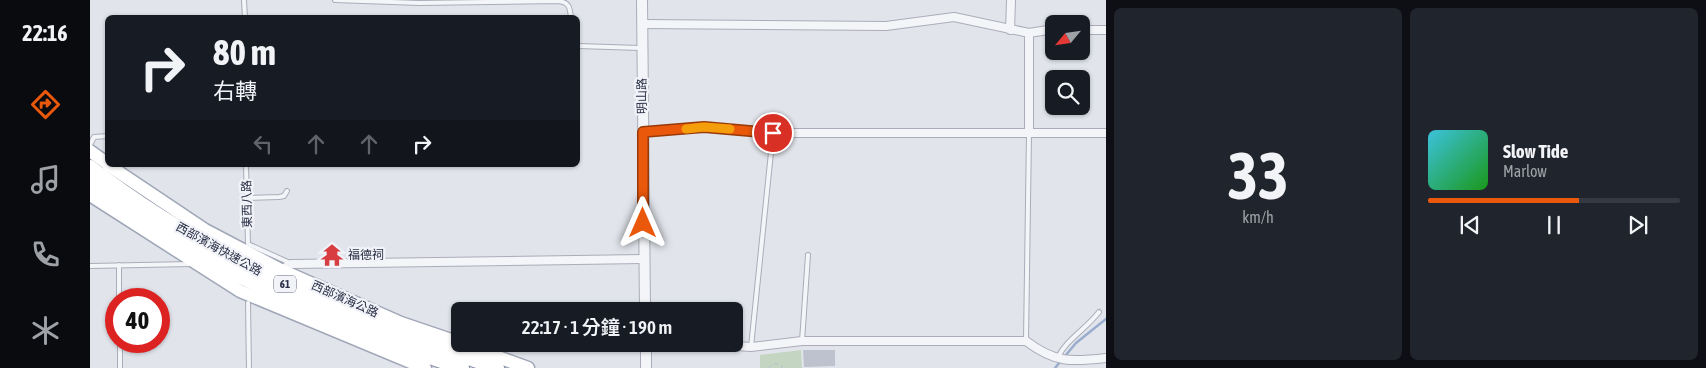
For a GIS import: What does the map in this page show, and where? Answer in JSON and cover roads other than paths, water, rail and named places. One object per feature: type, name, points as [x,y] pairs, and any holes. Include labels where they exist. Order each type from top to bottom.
[{"type":"highway","name":"西部濱海快速公路","points":[[90,167],[252,275],[355,316],[497,368]]},
{"type":"highway","name":"西部濱海快速公路","points":[[90,182],[174,238],[252,275],[352,329],[462,368]]},
{"type":"highway","points":[[252,275],[401,323]]},
{"type":"highway","points":[[252,275],[363,344]]},
{"type":"main road","name":"西部濱海公路","points":[[90,151],[105,163]]},
{"type":"main road","name":"西部濱海公路","points":[[111,167],[205,230],[401,323],[451,340]]},
{"type":"main road","name":"61","points":[[90,194],[240,291],[363,344],[425,368]]},
{"type":"main road","name":"西部濱海公路","points":[[485,352],[528,368]]},
{"type":"street","name":"明山路","points":[[642,0],[645,302]]},
{"type":"street","points":[[1010,30],[1011,0]]},
{"type":"street","points":[[642,24],[886,26],[954,17],[1010,30],[1030,33],[1045,31]]},
{"type":"street","points":[[1090,30],[1106,30]]},
{"type":"street","points":[[1029,132],[1030,33]]},
{"type":"street","points":[[643,132],[704,127],[773,133],[941,134],[1029,132],[1106,134]]},
{"type":"street","points":[[286,267],[643,259]]},
{"type":"street","points":[[743,346],[802,341],[1026,341],[1048,356],[1061,360],[1073,362],[1106,358]]},
{"type":"street","points":[[646,352],[646,368]]},
{"type":"lane","points":[[244,0],[244,15]]},
{"type":"lane","points":[[335,0],[419,3],[558,1],[565,2],[570,6],[570,15]]},
{"type":"lane","points":[[580,46],[642,48]]},
{"type":"lane","points":[[1026,341],[1029,132]]},
{"type":"lane","points":[[751,347],[773,133]]},
{"type":"lane","points":[[90,145],[94,137],[105,136]]},
{"type":"lane","name":"東西八路","points":[[246,167],[248,244],[286,267]]},
{"type":"lane","points":[[246,198],[280,198],[287,191]]},
{"type":"lane","points":[[802,341],[808,255]]},
{"type":"lane","points":[[90,266],[196,264]]},
{"type":"lane","points":[[119,265],[120,288]]},
{"type":"lane","points":[[248,303],[249,368]]},
{"type":"lane","points":[[1061,360],[1063,348],[1090,324],[1099,312]]},
{"type":"lane","points":[[120,353],[120,368]]},
{"type":"waterway","points":[[1055,368],[1076,343],[1106,319]]},
{"type":"place","name":"福德祠","points":[[332,255]]}]
